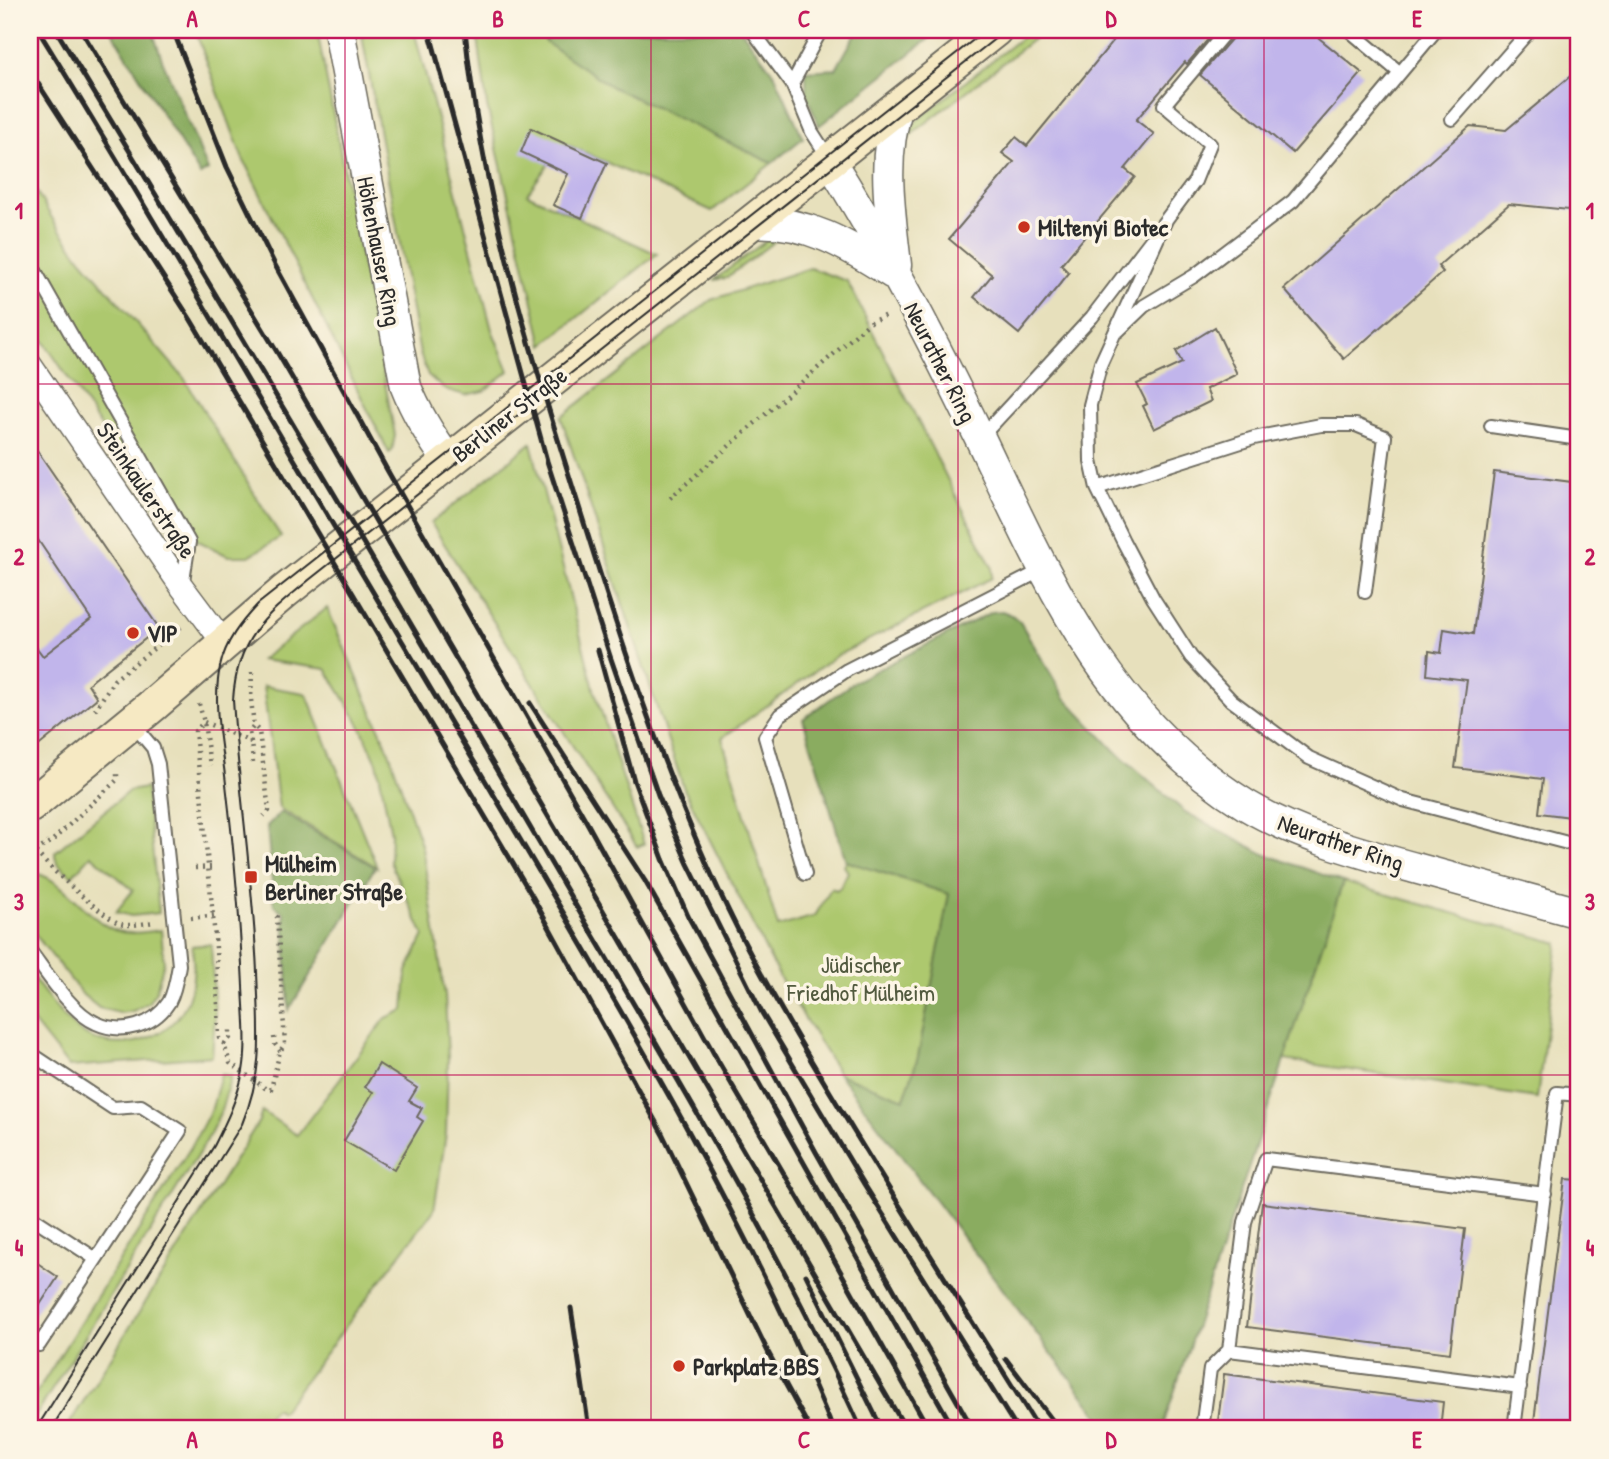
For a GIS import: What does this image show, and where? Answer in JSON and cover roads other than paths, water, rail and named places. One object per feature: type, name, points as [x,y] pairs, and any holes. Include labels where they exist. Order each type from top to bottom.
[{"type":"main road","name":"Berliner Straße","points":[[38,819],[132,723],[284,592],[995,30]]},
{"type":"street","name":"Höhenhauser Ring","points":[[339,30],[406,387],[415,412],[449,462]]},
{"type":"street","points":[[897,276],[887,171],[898,106]]},
{"type":"street","name":"Neurather Ring","points":[[830,161],[897,276],[1085,643],[1117,689],[1155,732],[1199,771],[1247,805],[1299,831],[1354,851],[1579,913]]},
{"type":"street","points":[[750,223],[778,223],[811,229],[848,246],[897,276]]},
{"type":"street","name":"Steinkaulerstraße","points":[[30,365],[182,587],[224,643]]},
{"type":"lane","points":[[752,30],[792,84],[812,132],[830,161]]},
{"type":"lane","points":[[792,84],[821,30]]},
{"type":"lane","points":[[980,438],[1093,317],[1195,181],[1210,144],[1164,105],[1227,30]]},
{"type":"lane","points":[[1349,30],[1399,72]]},
{"type":"lane","points":[[1113,336],[1144,306],[1194,276],[1293,201],[1436,30]]},
{"type":"lane","points":[[1452,119],[1531,30]]},
{"type":"lane","points":[[1166,220],[1101,363],[1090,405],[1091,461],[1097,488],[1153,598],[1191,657],[1231,700],[1309,758],[1403,800],[1579,846]]},
{"type":"lane","points":[[30,262],[189,542],[182,587]]},
{"type":"lane","points":[[1097,488],[1254,438],[1321,425],[1356,425],[1385,436],[1364,592]]},
{"type":"lane","points":[[1491,426],[1579,439]]},
{"type":"lane","points":[[805,874],[765,737],[780,715],[847,670],[1045,568]]},
{"type":"lane","points":[[30,951],[77,1010],[96,1023],[119,1028],[139,1026],[159,1015],[169,1001],[179,965],[158,764],[153,748],[132,723]]},
{"type":"lane","points":[[30,1053],[113,1108],[141,1105],[180,1131],[39,1345]]},
{"type":"lane","points":[[1514,1429],[1557,1093],[1579,1095]]},
{"type":"lane","points":[[1202,1429],[1210,1369],[1229,1350],[1245,1222],[1266,1158],[1545,1194]]},
{"type":"lane","points":[[30,1216],[96,1259]]},
{"type":"lane","points":[[1229,1350],[1520,1387]]},
{"type":"tram line","points":[[36,1429],[214,1146],[241,1081],[245,1040],[240,935],[217,696],[222,658],[234,633],[258,604],[986,30]]},
{"type":"tram line","points":[[51,1429],[242,1124],[254,1085],[259,1049],[257,972],[233,700],[240,660],[256,631],[266,618],[309,580],[1006,30]]},
{"type":"railway","points":[[38,30],[161,232],[625,1018],[757,1262],[833,1429]]},
{"type":"railway","points":[[56,30],[302,440],[670,1066],[789,1281],[861,1429]]},
{"type":"railway","points":[[81,30],[277,352],[906,1429]]},
{"type":"railway","points":[[173,30],[227,167],[275,265],[718,1061],[929,1429]]},
{"type":"railway","points":[[429,30],[547,461],[658,795],[688,864],[762,1013],[864,1184],[1017,1429]]},
{"type":"railway","points":[[465,30],[472,91],[495,211],[526,331],[613,615],[650,722],[691,827],[713,879],[765,981],[876,1167],[1039,1429]]},
{"type":"railway","points":[[30,71],[191,320],[531,894],[663,1135],[769,1354],[810,1429]]},
{"type":"railway","points":[[598,650],[634,781],[688,916],[816,1152],[973,1429]]},
{"type":"railway","points":[[530,703],[645,881],[954,1429]]},
{"type":"railway","points":[[806,1275],[882,1429]]},
{"type":"railway","points":[[571,1308],[589,1429]]},
{"type":"railway","points":[[1006,1359],[1059,1429]]},
{"type":"place","name":"Miltenyi Biotec","points":[[1024,227]]},
{"type":"place","name":"VIP","points":[[133,633]]},
{"type":"place","name":"Mülheim Berliner Straße","points":[[251,877]]},
{"type":"place","name":"Parkplatz BBS","points":[[679,1366]]},
{"type":"park label","name":"Jüdischer Friedhof Mülheim","points":[[861,978]]}]
